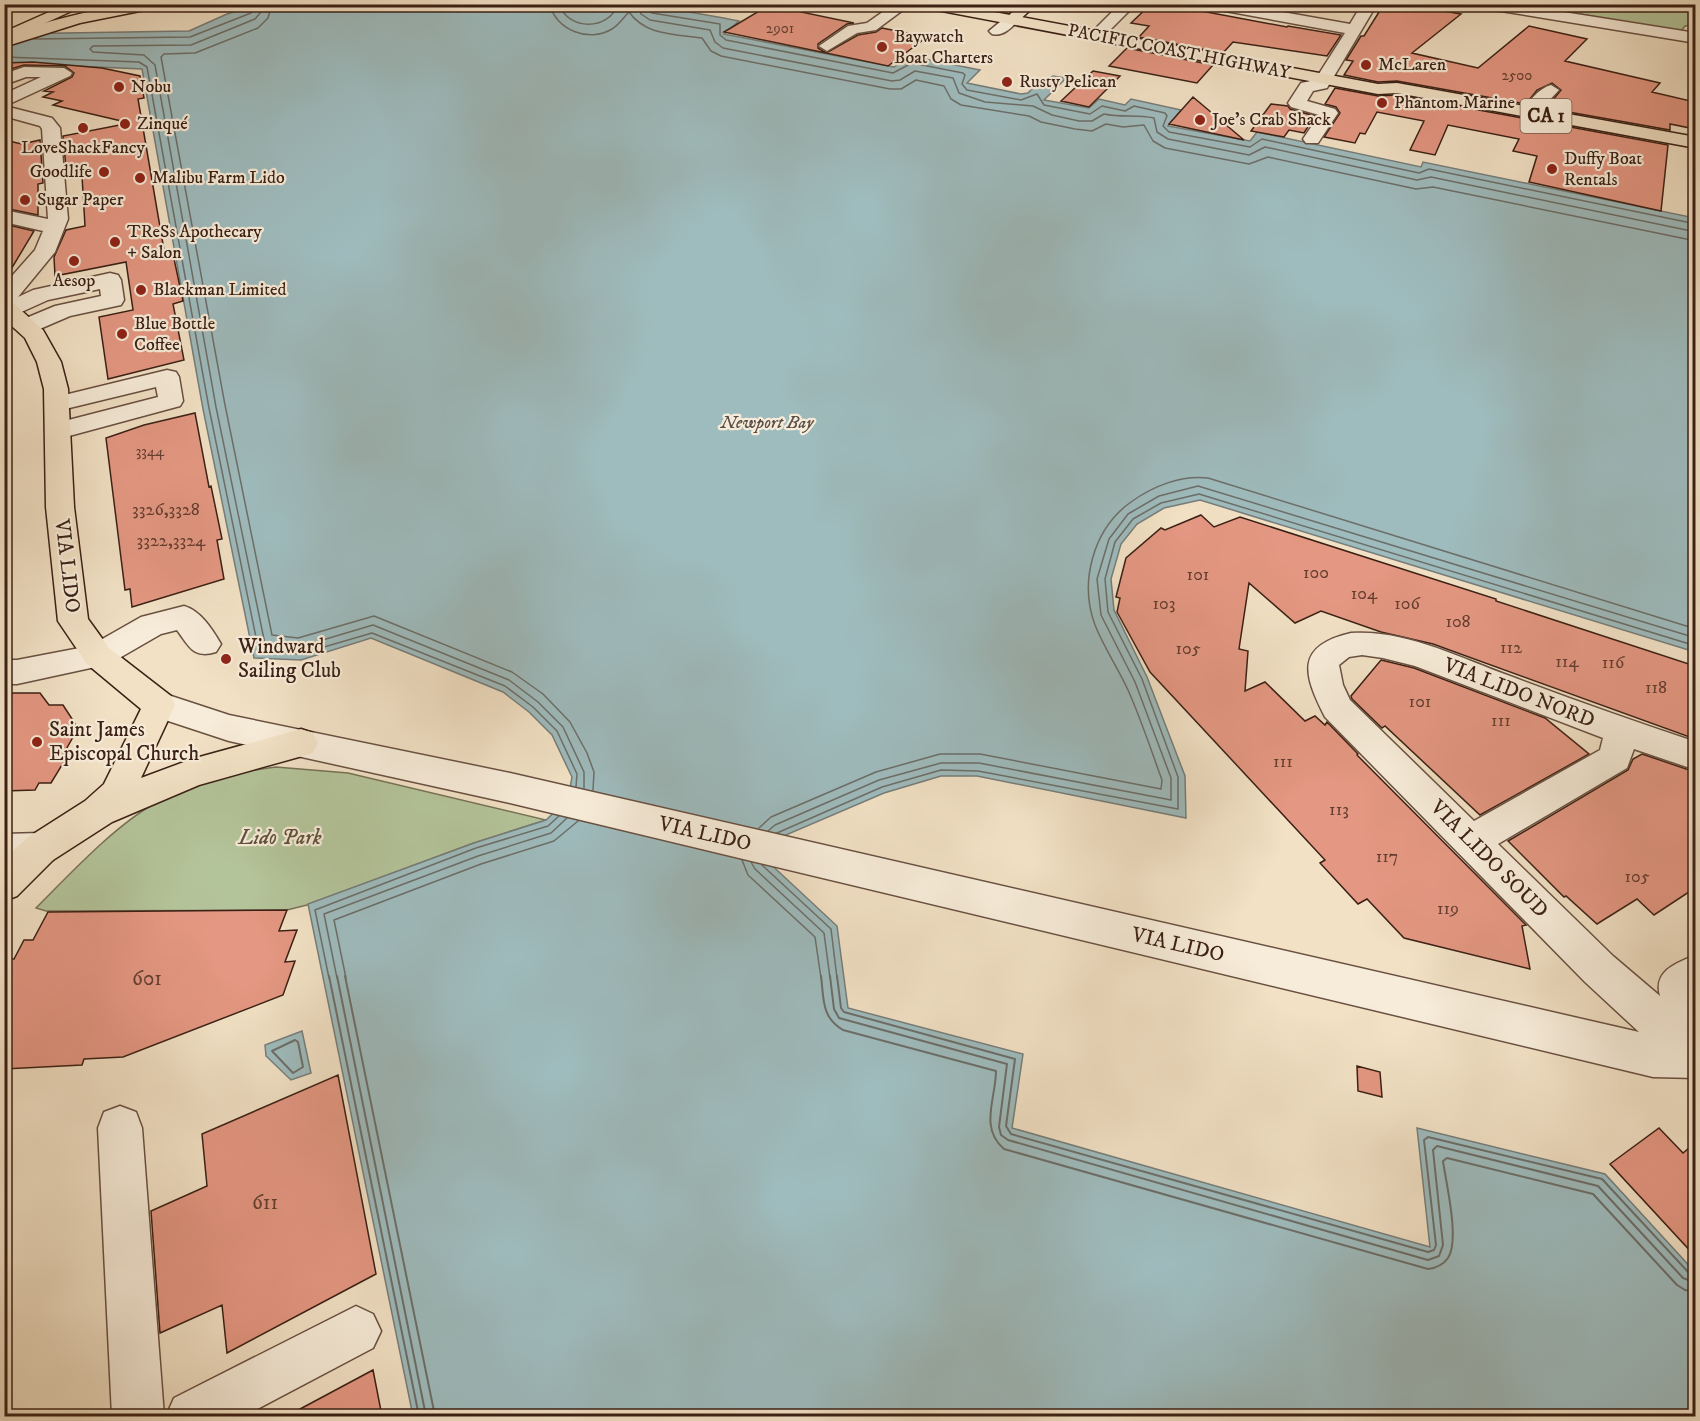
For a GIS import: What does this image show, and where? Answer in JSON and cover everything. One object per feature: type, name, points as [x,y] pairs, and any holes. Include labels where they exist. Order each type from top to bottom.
[{"type":"main road","points":[[4,38],[80,4]]},
{"type":"main road","points":[[4,42],[59,23],[104,12],[155,4]]},
{"type":"main road","name":"PACIFIC COAST HIGHWAY","points":[[926,4],[1020,12]]},
{"type":"main road","name":"PACIFIC COAST HIGHWAY","points":[[977,4],[1109,34],[1378,89],[1397,88],[1695,143]]},
{"type":"main road","points":[[4,24],[49,5]]},
{"type":"main road","name":"VIA LIDO","points":[[11,310],[35,335],[49,362],[56,389],[60,507],[73,621],[98,656],[159,705]]},
{"type":"main road","points":[[98,812],[116,794],[159,705]]},
{"type":"main road","points":[[4,884],[40,849],[98,812],[192,773],[301,742]]},
{"type":"street","points":[[827,46],[853,29],[872,27],[904,4]]},
{"type":"street","points":[[1101,53],[1109,34],[1129,4]]},
{"type":"street","points":[[1209,4],[1356,30]]},
{"type":"street","points":[[1312,140],[1329,113],[1297,103],[1307,87],[1325,77],[1370,4]]},
{"type":"street","points":[[1454,4],[1501,7],[1695,38]]},
{"type":"street","points":[[997,31],[1020,12]]},
{"type":"street","points":[[4,80],[24,72],[64,73],[4,101]]},
{"type":"street","points":[[1534,113],[1535,106],[1551,90]]},
{"type":"street","points":[[4,111],[46,122],[51,128],[58,219],[45,252],[11,310]]},
{"type":"street","points":[[4,216],[39,225],[56,226]]},
{"type":"street","points":[[4,672],[17,672],[98,656],[152,626],[184,617],[205,644]]},
{"type":"street","name":"VIA LIDO NORD","points":[[1340,647],[1366,644],[1391,647],[1424,657],[1621,731],[1695,756]]},
{"type":"street","name":"VIA LIDO SOUD","points":[[1340,647],[1323,662],[1327,685],[1337,708],[1599,969],[1695,1056]]},
{"type":"street","name":"VIA LIDO","points":[[159,705],[229,728],[510,788],[1653,1056],[1695,1056]]},
{"type":"street","points":[[1471,841],[1615,758],[1621,731]]},
{"type":"street","points":[[4,850],[40,849]]},
{"type":"street","points":[[1695,974],[1677,986],[1695,1049]]},
{"type":"street","points":[[120,1128],[138,1416]]},
{"type":"street","points":[[192,1416],[356,1331]]},
{"type":"green space","points":[[1519,4],[1695,5],[1695,25],[1685,26],[1681,31]]},
{"type":"green space","name":"Lido Park","points":[[276,767],[348,773],[546,820],[474,843],[307,905],[287,910],[46,911],[36,908],[109,837],[157,802],[215,779]]},
{"type":"water","name":"Newport Bay","points":[[258,4],[573,4],[571,7],[579,9],[625,5],[674,9],[739,21],[724,34],[894,67],[910,56],[980,70],[967,83],[1021,94],[1028,93],[1041,79],[1047,80],[1053,76],[1066,78],[1044,100],[1089,108],[1099,99],[1125,105],[1131,99],[1181,110],[1168,126],[1250,141],[1257,132],[1421,167],[1423,162],[1695,218],[1695,652],[1200,500],[1164,508],[1137,524],[1121,544],[1111,579],[1114,610],[1147,677],[1185,776],[1186,818],[977,776],[941,776],[884,793],[781,837],[764,858],[837,926],[848,1008],[1023,1054],[1012,1128],[1430,1247],[1417,1128],[1605,1174],[1695,1272],[1695,1416],[413,1416],[308,904],[474,843],[546,820],[568,799],[572,777],[552,735],[529,712],[503,692],[371,638],[301,660],[254,658],[203,409],[142,69],[5,63],[4,34],[189,31],[227,14]]},
{"type":"water","points":[[302,1031],[311,1073],[291,1080],[266,1056],[265,1045]]},
{"type":"building","points":[[771,4],[802,4],[801,12],[854,23],[847,24],[818,44],[818,48],[826,53],[724,32]]},
{"type":"building","points":[[1151,4],[1164,4],[1341,35],[1327,56],[1233,42],[1223,53],[1139,37],[1149,26],[1131,23]]},
{"type":"building","points":[[1384,4],[1403,4],[1461,14],[1412,53],[1478,68],[1529,26],[1587,39],[1565,61],[1660,83],[1652,92],[1695,102],[1695,129],[1670,124],[1670,130],[1546,108],[1561,90],[1552,83],[1537,90],[1526,104],[1397,81],[1378,82],[1344,75],[1353,61],[1346,60]]},
{"type":"building","name":"Baywatch Boat Charters","points":[[882,28],[927,37],[888,66],[826,53],[858,35],[876,32]]},
{"type":"building","points":[[1127,48],[1213,65],[1197,83],[1109,66]]},
{"type":"building","points":[[33,62],[102,68],[140,76],[144,98],[138,99],[165,256],[173,254],[183,301],[173,304],[184,360],[108,379],[99,317],[133,310],[126,262],[55,276],[54,257],[66,230],[85,226],[82,176],[67,178],[63,136],[130,123],[53,105],[62,101],[43,97],[53,92],[44,91],[72,77],[74,73],[65,66],[24,65],[4,71],[4,63]]},
{"type":"building","points":[[1093,71],[1120,76],[1089,107],[1061,101]]},
{"type":"building","points":[[1335,88],[1378,96],[1397,95],[1668,145],[1661,211],[1529,182],[1537,156],[1513,151],[1519,139],[1448,125],[1435,155],[1410,150],[1424,121],[1377,112],[1365,134],[1360,133],[1355,143],[1324,137],[1340,113],[1336,107],[1325,104]]},
{"type":"building","name":"Joe's Crab Shack","points":[[1193,97],[1244,140],[1169,124]]},
{"type":"building","points":[[1271,104],[1288,106],[1290,109],[1315,116],[1304,133],[1289,130],[1284,137],[1251,131]]},
{"type":"building","points":[[4,140],[22,144],[40,140],[43,183],[38,184],[38,215],[4,208]]},
{"type":"building","points":[[4,224],[34,231],[4,281]]},
{"type":"building","points":[[195,413],[209,487],[211,486],[222,539],[217,540],[224,579],[132,607],[130,589],[125,590],[106,438],[144,425]]},
{"type":"building","points":[[1201,515],[1214,527],[1240,517],[1695,666],[1695,739],[1433,644],[1381,632],[1321,611],[1295,623],[1249,583],[1239,649],[1248,651],[1245,691],[1265,682],[1305,721],[1315,716],[1325,725],[1327,722],[1526,925],[1522,926],[1530,969],[1404,938],[1367,899],[1358,904],[1320,863],[1325,860],[1150,672],[1117,612],[1120,598],[1116,597],[1126,558],[1161,528],[1165,530]]},
{"type":"building","points":[[1381,660],[1414,668],[1545,718],[1589,754],[1480,815],[1385,726],[1382,728],[1352,699],[1351,696]]},
{"type":"building","name":"Saint James Episcopal Church","points":[[4,693],[40,693],[49,705],[63,705],[78,728],[63,755],[68,755],[51,783],[39,783],[35,790],[4,791]]},
{"type":"building","points":[[1642,754],[1695,772],[1695,888],[1654,915],[1637,899],[1597,924],[1566,896],[1564,897],[1508,841],[1628,770],[1633,759]]},
{"type":"building","points":[[287,910],[279,931],[297,930],[285,962],[295,961],[283,995],[123,1057],[84,1059],[82,1065],[4,1069],[4,959],[14,959],[24,940],[33,940],[48,912]]},
{"type":"building","points":[[1357,1066],[1380,1072],[1382,1097],[1358,1091]]},
{"type":"building","points":[[338,1075],[376,1274],[227,1353],[222,1305],[160,1333],[151,1211],[207,1186],[202,1134]]},
{"type":"building","points":[[1659,1128],[1683,1153],[1695,1143],[1695,1256],[1610,1164]]},
{"type":"building","points":[[373,1370],[382,1416],[287,1416]]},
{"type":"place","name":"Baywatch Boat Charters","points":[[882,47]]},
{"type":"place","name":"McLaren","points":[[1366,65]]},
{"type":"place","name":"Rusty Pelican","points":[[1007,82]]},
{"type":"place","name":"Nobu","points":[[119,87]]},
{"type":"place","name":"Phantom Marine","points":[[1382,103]]},
{"type":"place","name":"Joe's Crab Shack","points":[[1200,120]]},
{"type":"place","name":"Zinqué","points":[[125,124]]},
{"type":"place","name":"LoveShackFancy","points":[[83,128]]},
{"type":"place","name":"Duffy Boat Rentals","points":[[1552,169]]},
{"type":"place","name":"Goodlife","points":[[104,172]]},
{"type":"place","name":"Malibu Farm Lido","points":[[140,178]]},
{"type":"place","name":"Sugar Paper","points":[[25,200]]},
{"type":"place","name":"TReSs Apothecary + Salon","points":[[115,242]]},
{"type":"place","name":"Aesop","points":[[74,261]]},
{"type":"place","name":"Blackman Limited","points":[[141,290]]},
{"type":"place","name":"Blue Bottle Coffee","points":[[122,334]]},
{"type":"place","name":"Windward Sailing Club","points":[[226,659]]},
{"type":"place","name":"Saint James Episcopal Church","points":[[37,742]]}]
